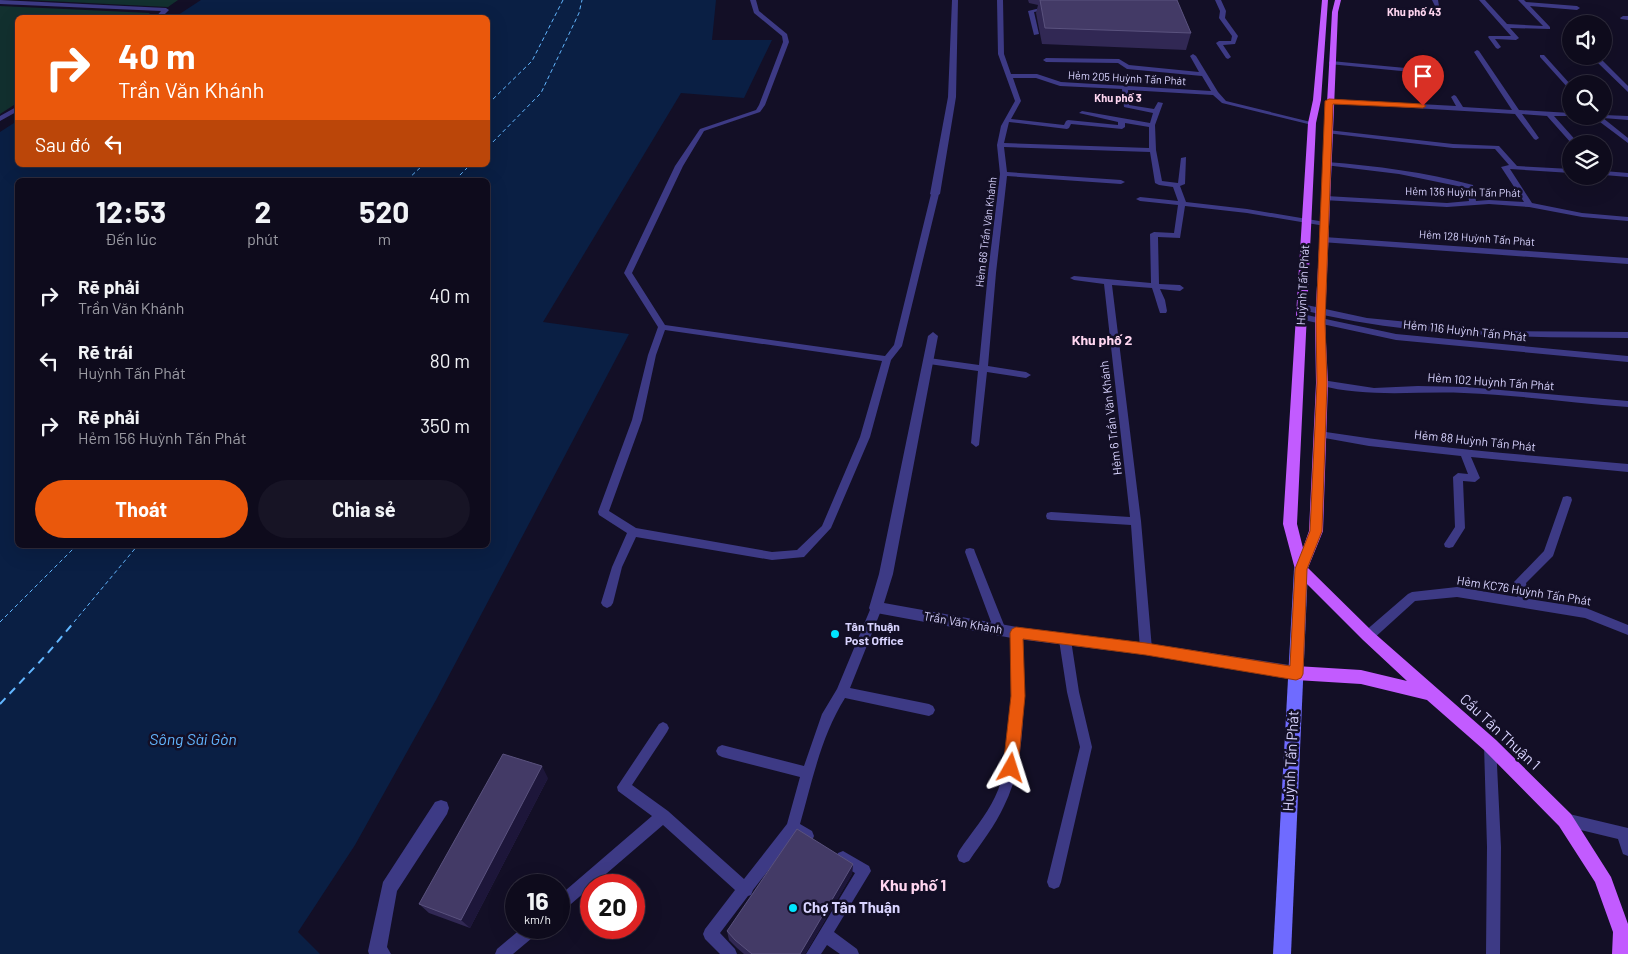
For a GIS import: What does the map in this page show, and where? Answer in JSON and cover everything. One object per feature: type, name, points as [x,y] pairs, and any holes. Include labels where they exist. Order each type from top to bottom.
[{"type":"main road","name":"Huỳnh Tấn Phát","points":[[1282,954],[1301,569],[1290,524],[1312,123],[1317,100],[1325,0]]},
{"type":"main road","name":"Huỳnh Tấn Phát","points":[[1301,569],[1316,531],[1322,383],[1321,317],[1329,101],[1335,12],[1338,0]]},
{"type":"main road","points":[[1317,100],[1329,101]]},
{"type":"main road","points":[[1307,216],[1326,213]]},
{"type":"main road","name":"Cầu Tân Thuận 1","points":[[1301,569],[1368,636],[1430,693],[1490,744],[1565,820],[1602,877],[1622,932],[1621,954]]},
{"type":"main road","points":[[1296,674],[1360,677],[1430,693]]},
{"type":"street","points":[[935,194],[952,97],[955,0]]},
{"type":"street","name":"Hẻm 128 Huỳnh Tấn Phát","points":[[1324,240],[1628,261]]},
{"type":"street","points":[[876,608],[886,574],[933,336]]},
{"type":"street","name":"Trần Văn Khánh","points":[[876,608],[1016,633],[1146,649],[1296,674]]},
{"type":"street","points":[[382,954],[377,951],[390,888],[441,808]]},
{"type":"lane","points":[[753,0],[756,12],[784,35],[786,42],[762,105],[758,112],[702,130],[679,166],[628,273],[662,327],[887,359]]},
{"type":"lane","points":[[1000,0],[1001,54],[1009,76]]},
{"type":"lane","points":[[1218,0],[1223,11],[1222,18],[1235,36],[1232,43],[1219,43],[1228,57]]},
{"type":"lane","points":[[1482,0],[1516,38],[1491,37],[1498,47]]},
{"type":"lane","points":[[0,2],[166,10],[160,15]]},
{"type":"lane","points":[[1505,26],[1548,28],[1524,2]]},
{"type":"lane","points":[[1524,2],[1577,8]]},
{"type":"lane","points":[[1036,34],[1032,10],[1058,8]]},
{"type":"lane","points":[[1477,52],[1536,138]]},
{"type":"lane","name":"Hẻm 205 Huỳnh Tấn Phát","points":[[1193,56],[1215,93],[1224,102],[1312,123]]},
{"type":"lane","points":[[1542,56],[1562,78]]},
{"type":"lane","points":[[1046,60],[1119,60],[1127,67],[1204,74]]},
{"type":"lane","points":[[1331,63],[1425,71],[1429,91]]},
{"type":"lane","points":[[1604,65],[1628,90]]},
{"type":"lane","name":"Hẻm 205 Huỳnh Tấn Phát","points":[[1009,76],[1037,76],[1060,84],[1215,93]]},
{"type":"lane","name":"Hẻm 66 Trần Văn Khánh","points":[[976,443],[1004,174],[1000,145],[1007,120],[1018,101],[1009,76]]},
{"type":"lane","points":[[1125,87],[1126,106],[1158,112]]},
{"type":"lane","points":[[1454,97],[1460,108]]},
{"type":"lane","points":[[1329,101],[1562,115]]},
{"type":"lane","points":[[1160,103],[1152,125],[1152,150],[1159,183],[1181,184],[1184,158]]},
{"type":"lane","points":[[0,119],[15,110]]},
{"type":"lane","points":[[1082,113],[1152,125]]},
{"type":"lane","points":[[1550,114],[1568,135]]},
{"type":"lane","points":[[1612,117],[1628,118]]},
{"type":"lane","points":[[1007,120],[1067,127],[1068,122],[1122,127],[1121,121]]},
{"type":"lane","points":[[1608,125],[1628,141]]},
{"type":"lane","points":[[1328,132],[1453,146],[1497,147],[1515,168]]},
{"type":"lane","points":[[1000,145],[1152,150]]},
{"type":"lane","points":[[1327,164],[1402,171],[1451,181],[1470,187],[1473,203]]},
{"type":"lane","points":[[1529,205],[1505,167],[1562,171]]},
{"type":"lane","points":[[1004,174],[1121,182]]},
{"type":"lane","points":[[1612,174],[1628,175]]},
{"type":"lane","points":[[1163,311],[1161,300],[1154,286],[1154,234],[1177,236],[1182,202],[1176,185]]},
{"type":"lane","points":[[662,327],[652,355],[637,420],[602,512],[633,532],[772,556],[800,554],[826,528],[865,437],[887,359],[898,346],[935,194]]},
{"type":"lane","name":"Hẻm 136 Huỳnh Tấn Phát","points":[[1326,198],[1447,205],[1489,202],[1529,205],[1582,215],[1628,219]]},
{"type":"lane","points":[[1140,199],[1307,216],[1325,224]]},
{"type":"lane","points":[[1074,278],[1180,288]]},
{"type":"lane","name":"Hẻm 6 Trần Văn Khánh","points":[[1108,282],[1136,521],[1146,649]]},
{"type":"lane","name":"Hẻm 116 Huỳnh Tấn Phát","points":[[1302,312],[1396,337],[1628,359]]},
{"type":"lane","points":[[1321,317],[1501,334],[1628,335]]},
{"type":"lane","points":[[928,361],[1026,375]]},
{"type":"lane","name":"Hẻm 102 Huỳnh Tấn Phát","points":[[1322,383],[1374,391],[1418,389],[1466,390],[1628,404]]},
{"type":"lane","name":"Hẻm 88 Huỳnh Tấn Phát","points":[[1319,434],[1465,453],[1628,468]]},
{"type":"lane","points":[[1449,544],[1460,528],[1458,478],[1475,478],[1465,453]]},
{"type":"lane","points":[[1524,603],[1520,582],[1550,553],[1567,500]]},
{"type":"lane","points":[[1051,516],[1136,521]]},
{"type":"lane","points":[[607,603],[617,567],[633,532]]},
{"type":"lane","points":[[970,552],[1000,630]]},
{"type":"lane","name":"Hẻm KC76 Huỳnh Tấn Phát","points":[[1368,636],[1412,597],[1457,592],[1586,612],[1628,630]]},
{"type":"lane","points":[[730,954],[710,934],[793,827],[808,773],[828,714],[842,692],[876,608]]},
{"type":"lane","points":[[964,856],[1003,796],[1011,768],[1018,696],[1016,633]]},
{"type":"lane","points":[[1054,882],[1086,748],[1073,692],[1065,640]]},
{"type":"lane","points":[[842,692],[929,710]]},
{"type":"lane","points":[[662,728],[623,787],[663,816],[746,890]]},
{"type":"lane","points":[[1490,744],[1494,847],[1492,954]]},
{"type":"lane","points":[[722,751],[808,773]]},
{"type":"lane","points":[[570,896],[663,816]]},
{"type":"lane","points":[[1565,820],[1625,834],[1628,849]]},
{"type":"lane","points":[[793,827],[817,842]]},
{"type":"lane","points":[[813,954],[864,871],[832,851]]},
{"type":"lane","points":[[826,935],[852,954]]},
{"type":"lane","points":[[502,954],[520,939]]},
{"type":"green space","points":[[28,0],[178,0],[168,7]]},
{"type":"green space","points":[[0,6],[150,13],[148,15],[15,15],[15,104],[0,114]]},
{"type":"water","name":"Sông Sài Gòn","points":[[201,0],[716,0],[712,40],[772,40],[744,98],[681,93],[543,322],[629,334],[436,700],[355,845],[298,932],[320,954],[0,954],[0,132],[15,122],[15,167],[490,167],[490,15],[178,15]]},
{"type":"building","points":[[1040,0],[1177,0],[1191,33],[1045,28]]},
{"type":"building","points":[[503,754],[542,766],[461,920],[419,904]]},
{"type":"building","name":"Chợ Tân Thuận","points":[[797,829],[853,864],[800,954],[752,954],[727,931]]},
{"type":"ferry route","points":[[490,102],[532,61],[563,0]]},
{"type":"ferry route","points":[[490,145],[541,93],[579,13],[582,0]]},
{"type":"ferry route","points":[[409,178],[421,167]]},
{"type":"ferry route","points":[[457,178],[468,167]]},
{"type":"ferry route","points":[[0,622],[74,548]]},
{"type":"ferry route","points":[[74,622],[136,548]]},
{"type":"ferry route","points":[[0,704],[75,621]]},
{"type":"place","name":"Tân Thuận Post Office","points":[[835,634]]},
{"type":"place","name":"Chợ Tân Thuận","points":[[793,908]]},
{"type":"district","name":"Khu phố 43","points":[[1414,12]]},
{"type":"district","name":"Khu phố 3","points":[[1118,98]]},
{"type":"district","name":"Khu phố 2","points":[[1102,340]]},
{"type":"district","name":"Khu phố 1","points":[[913,885]]},
{"type":"route","points":[[1011,768],[1018,696],[1016,633],[1146,649],[1296,674],[1301,569],[1316,531],[1322,383],[1320,322],[1326,213],[1329,101],[1423,106]]}]
